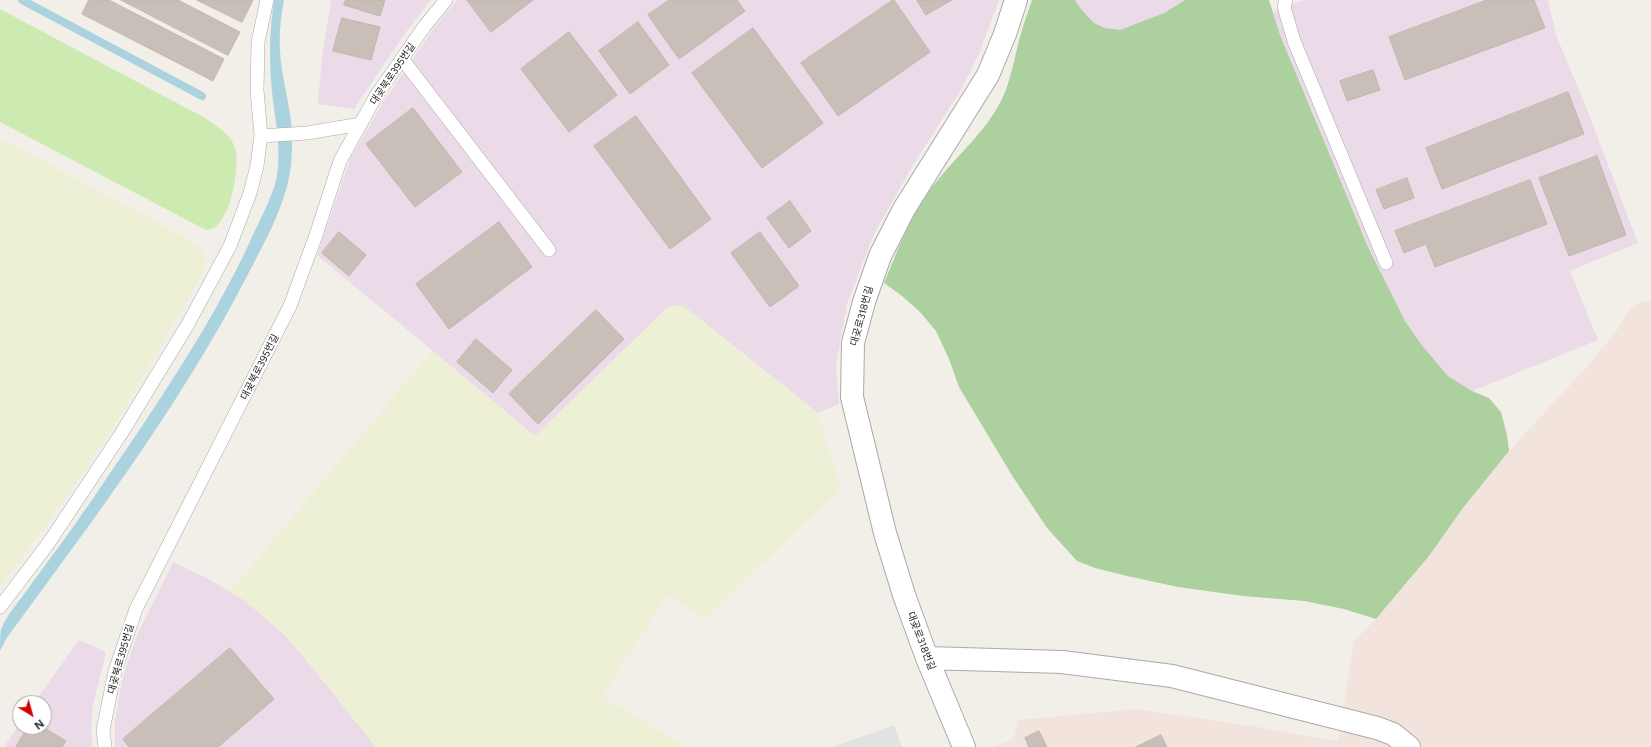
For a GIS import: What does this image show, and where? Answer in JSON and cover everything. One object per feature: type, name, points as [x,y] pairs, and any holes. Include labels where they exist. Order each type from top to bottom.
[{"type":"street","name":"대곶로318번길","points":[[964,747],[927,658],[904,595],[885,533],[859,431],[852,397],[853,343],[864,302],[880,256],[904,209],[988,75],[1016,0]]},
{"type":"street","points":[[927,658],[1062,662],[1172,676],[1377,728],[1393,734],[1409,747]]},
{"type":"lane","points":[[0,606],[48,544],[121,434],[188,324],[230,246],[250,193],[256,166],[267,135],[257,90],[258,42],[267,0]]},
{"type":"lane","name":"대곶북로395번길","points":[[105,747],[103,730],[115,671],[136,609],[290,306],[316,236],[340,162],[376,96],[403,60],[424,27],[446,0]]},
{"type":"lane","points":[[1286,0],[1284,7],[1294,41],[1386,263]]},
{"type":"lane","points":[[403,60],[549,250]]},
{"type":"lane","points":[[267,135],[307,133],[361,124]]},
{"type":"shaded area","points":[[331,0],[431,0],[406,32],[354,109],[318,104],[322,56]]},
{"type":"shaded area","points":[[457,0],[999,0],[979,54],[962,88],[913,165],[874,234],[847,304],[836,365],[839,404],[818,413],[691,312],[680,305],[668,307],[535,436],[317,255],[350,159],[382,104],[434,28]]},
{"type":"shaded area","points":[[1075,0],[1185,0],[1164,13],[1120,31],[1105,28],[1094,23]]},
{"type":"shaded area","points":[[1304,0],[1548,0],[1556,35],[1586,107],[1638,243],[1570,271],[1598,340],[1472,391],[1448,376],[1421,344],[1405,321],[1392,296],[1368,247],[1280,35],[1273,12]]},
{"type":"shaded area","points":[[1651,301],[1651,747],[993,747],[1013,740],[1018,720],[1136,709],[1252,726],[1338,741],[1354,641],[1376,619],[1429,556],[1463,508],[1509,451],[1585,369],[1618,329],[1631,307],[1642,302]]},
{"type":"shaded area","points":[[173,562],[209,579],[244,600],[284,634],[376,747],[115,747],[115,719],[124,672],[138,633]]},
{"type":"shaded area","points":[[79,640],[106,652],[93,705],[91,733],[93,747],[4,747],[12,735],[52,735],[52,695],[40,695]]},
{"type":"shaded area","points":[[894,725],[902,747],[833,747]]},
{"type":"green space","points":[[1032,0],[1075,0],[1094,23],[1105,28],[1120,30],[1164,13],[1185,0],[1269,0],[1280,35],[1368,247],[1405,321],[1421,344],[1448,376],[1472,391],[1489,398],[1501,412],[1507,435],[1509,451],[1463,508],[1429,556],[1376,619],[1344,609],[1304,601],[1243,596],[1178,587],[1095,568],[1077,561],[1047,528],[1013,477],[959,387],[949,359],[936,331],[920,312],[884,283],[905,233],[925,197],[986,124],[1001,101],[1010,78],[1021,32]]},
{"type":"green space","points":[[0,9],[205,118],[226,133],[234,145],[237,163],[234,188],[226,212],[221,221],[214,228],[206,230],[0,122]]},
{"type":"green space","points":[[0,138],[179,234],[197,246],[206,255],[204,269],[191,294],[114,426],[71,490],[0,588]]},
{"type":"green space","points":[[680,305],[691,312],[818,413],[841,489],[705,619],[668,595],[602,696],[686,747],[376,747],[284,634],[244,600],[230,592],[432,351],[535,436],[668,307]]},
{"type":"water","points":[[274,0],[284,0],[280,25],[280,51],[282,72],[290,116],[292,140],[290,173],[283,201],[245,280],[192,373],[133,464],[6,639],[0,651],[1,629],[7,617],[94,497],[179,370],[218,305],[263,215],[275,183],[278,164],[278,140],[270,60]]},
{"type":"building","points":[[89,0],[109,0],[224,59],[213,81],[82,14]]},
{"type":"building","points":[[121,0],[178,0],[240,32],[228,55]]},
{"type":"building","points":[[197,0],[253,0],[242,22]]},
{"type":"building","points":[[346,0],[385,0],[380,16],[344,5]]},
{"type":"building","points":[[467,0],[533,0],[491,32]]},
{"type":"building","points":[[669,0],[737,0],[745,11],[679,59],[648,15]]},
{"type":"building","points":[[893,0],[930,52],[838,116],[801,63]]},
{"type":"building","points":[[917,0],[952,0],[926,15]]},
{"type":"building","points":[[1487,0],[1534,0],[1545,28],[1405,80],[1389,37]]},
{"type":"building","points":[[342,18],[380,27],[371,60],[333,51]]},
{"type":"building","points":[[638,22],[669,65],[630,94],[599,51]]},
{"type":"building","points":[[753,28],[823,123],[762,168],[692,73]]},
{"type":"building","points":[[569,32],[617,95],[569,132],[521,69]]},
{"type":"building","points":[[1373,70],[1380,90],[1347,101],[1340,81]]},
{"type":"building","points":[[1568,92],[1584,134],[1442,189],[1426,148]]},
{"type":"building","points":[[413,108],[462,172],[415,207],[366,144]]},
{"type":"building","points":[[636,116],[711,219],[670,249],[594,146]]},
{"type":"building","points":[[1597,156],[1626,235],[1569,256],[1539,178]]},
{"type":"building","points":[[1407,178],[1414,198],[1384,209],[1376,190]]},
{"type":"building","points":[[1530,180],[1547,224],[1435,267],[1426,244],[1404,253],[1395,231]]},
{"type":"building","points":[[790,201],[811,231],[789,248],[767,218]]},
{"type":"building","points":[[499,222],[532,267],[449,329],[416,284]]},
{"type":"building","points":[[339,232],[366,255],[349,276],[322,253]]},
{"type":"building","points":[[760,232],[799,286],[770,307],[731,253]]},
{"type":"building","points":[[596,310],[624,339],[538,424],[509,394]]},
{"type":"building","points":[[476,339],[512,370],[493,393],[457,362]]},
{"type":"building","points":[[230,648],[274,699],[218,747],[129,747],[123,739]]},
{"type":"building","points":[[1039,731],[1047,747],[1029,747],[1025,738]]},
{"type":"building","points":[[52,732],[66,741],[62,747],[16,747],[23,735],[52,735]]},
{"type":"building","points":[[1161,735],[1167,747],[1136,747]]},
{"type":"waterway","points":[[22,0],[202,96]]}]
